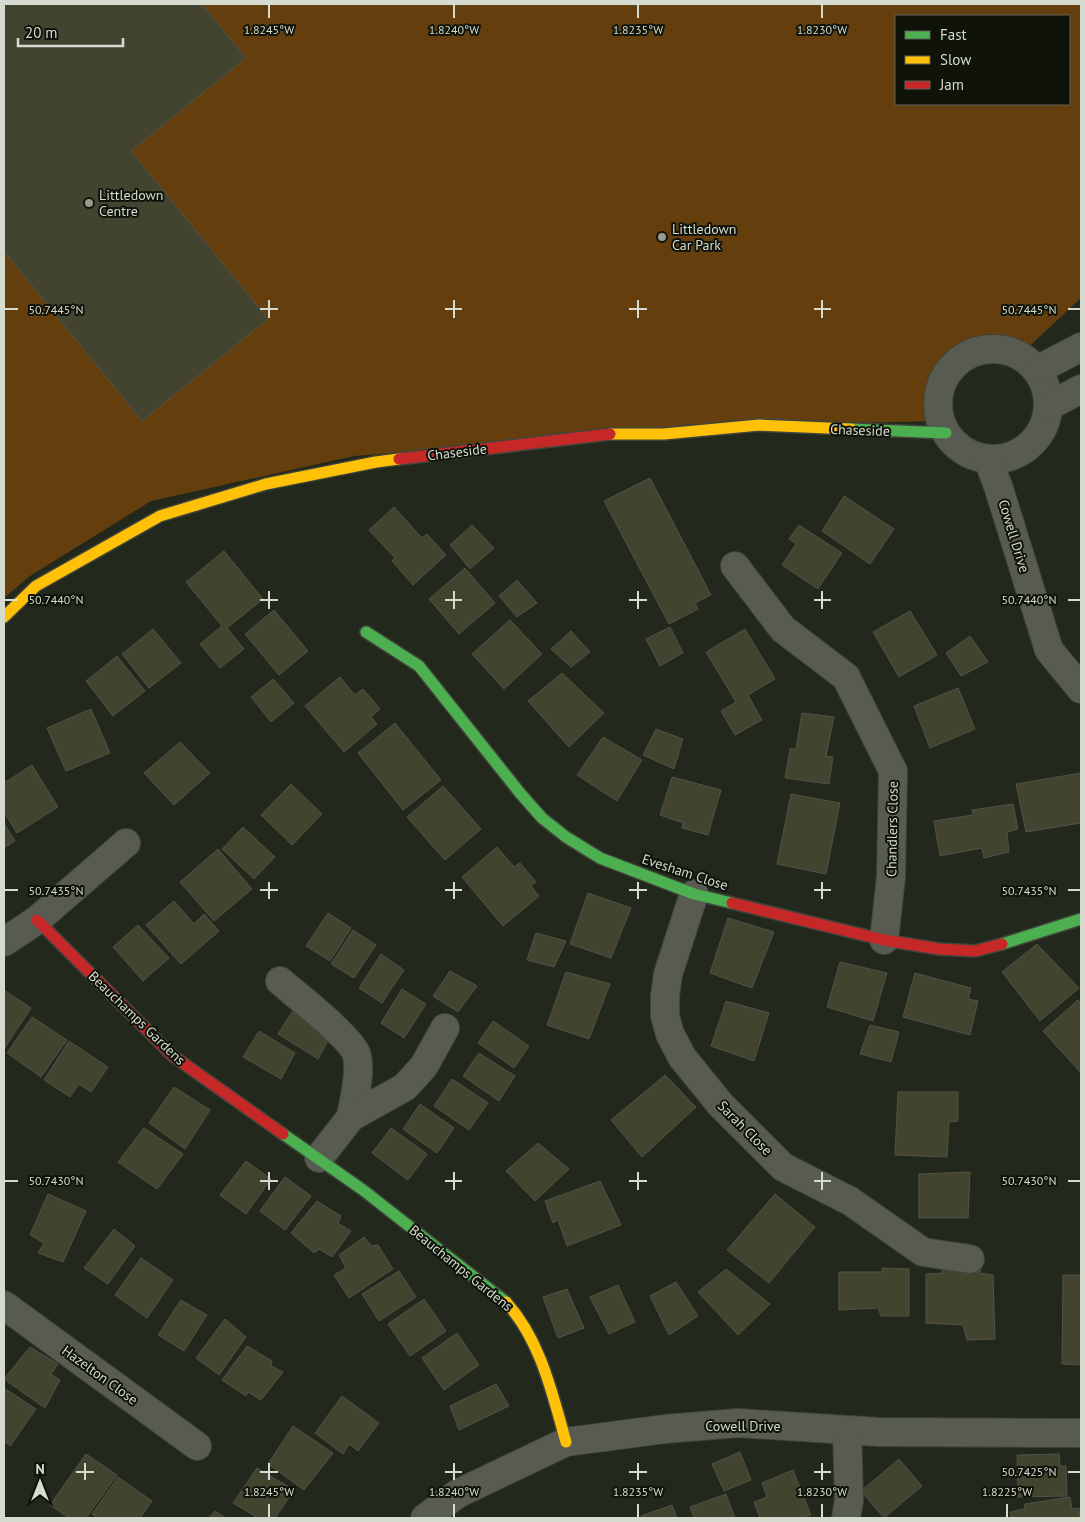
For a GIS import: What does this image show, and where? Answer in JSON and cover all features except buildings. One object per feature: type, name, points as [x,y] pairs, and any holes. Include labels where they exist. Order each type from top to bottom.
[{"type":"street","points":[[1037,370],[1081,348]]},
{"type":"street","points":[[984,349],[998,349],[1020,355],[1037,370],[1044,381],[1049,406],[1046,423],[1037,438],[1024,450],[1008,458],[994,459],[973,456],[958,446],[946,433],[940,421],[938,394],[947,375],[959,360],[984,349]]},
{"type":"street","points":[[1049,406],[1081,389]]},
{"type":"street","name":"Chaseside","points":[[4,617],[36,586],[160,516],[266,484],[376,462],[608,434],[664,434],[759,426],[946,433]]},
{"type":"street","name":"Cowell Drive","points":[[994,459],[999,489],[1049,650],[1081,689]]},
{"type":"street","name":"Chandlers Close","points":[[735,566],[782,630],[846,677],[893,771],[891,876],[884,940]]},
{"type":"street","name":"Evesham Close","points":[[366,632],[419,666],[542,818],[566,837],[600,858],[694,894],[884,940],[939,949],[975,951],[1081,919]]},
{"type":"street","points":[[4,942],[37,920],[126,843]]},
{"type":"street","name":"Sarah Close","points":[[694,894],[668,974],[665,996],[665,1016],[670,1034],[682,1057],[720,1104],[783,1167],[850,1201],[923,1252],[970,1259]]},
{"type":"street","name":"Beauchamps Gardens","points":[[37,920],[173,1056],[363,1190],[507,1302],[518,1315],[537,1347],[566,1442]]},
{"type":"street","points":[[280,980],[342,1035],[357,1054],[357,1080],[351,1117]]},
{"type":"street","points":[[319,1158],[351,1117],[405,1087],[424,1066],[445,1028]]},
{"type":"street","name":"Hazelton Close","points":[[4,1305],[197,1446]]},
{"type":"street","name":"Cowell Drive","points":[[425,1518],[456,1494],[566,1442],[665,1429],[738,1423],[879,1432],[1081,1433]]},
{"type":"street","points":[[846,1518],[848,1500],[847,1430]]},
{"type":"shaded area","name":"Littledown Centre","points":[[4,4],[1081,4],[1081,298],[1020,355],[1002,350],[985,350],[971,354],[958,361],[948,372],[941,386],[939,403],[940,421],[759,425],[354,456],[151,501],[30,576],[4,598]]},
{"type":"traffic: fast","points":[[851,429],[946,433]]},
{"type":"traffic: fast","points":[[366,632],[419,666],[520,793],[542,818],[566,837],[600,858],[694,894],[732,903]]},
{"type":"traffic: fast","points":[[1002,944],[1081,919]]},
{"type":"traffic: fast","points":[[283,1134],[363,1190],[506,1302]]},
{"type":"traffic: slow","points":[[610,434],[664,434],[759,425],[851,429]]},
{"type":"traffic: slow","points":[[4,617],[36,586],[160,516],[266,484],[399,459]]},
{"type":"traffic: slow","points":[[506,1302],[518,1317],[537,1351],[550,1386],[566,1442]]},
{"type":"traffic: jam","points":[[399,459],[610,434]]},
{"type":"traffic: jam","points":[[732,903],[884,940],[939,949],[975,951],[1002,944]]},
{"type":"traffic: jam","points":[[37,920],[173,1056],[283,1134]]},
{"type":"place","name":"Littledown Centre","points":[[89,203]]},
{"type":"place","name":"Littledown Car Park","points":[[662,237]]}]
